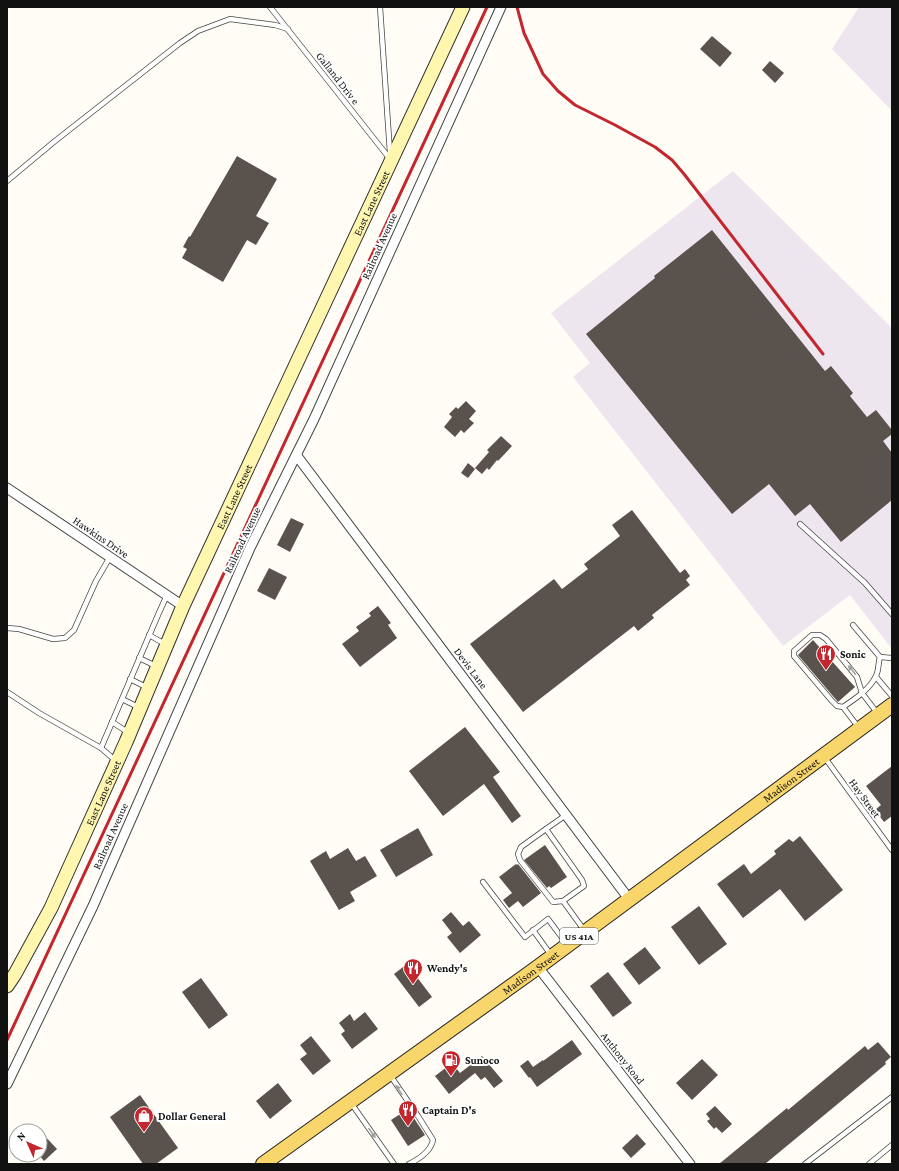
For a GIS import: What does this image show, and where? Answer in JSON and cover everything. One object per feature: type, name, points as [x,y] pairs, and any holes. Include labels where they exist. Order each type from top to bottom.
[{"type":"main road","name":"Madison Street","points":[[263,1164],[538,967],[892,705]]},
{"type":"street","name":"East Lane Street","points":[[7,986],[51,908],[130,733],[183,606],[462,7]]},
{"type":"street","name":"Railroad Avenue","points":[[7,1084],[93,906],[250,548],[320,405],[501,7]]},
{"type":"street","name":"Devis Lane","points":[[294,460],[297,456],[629,899]]},
{"type":"street","name":"Hawkins Drive","points":[[7,488],[183,606]]},
{"type":"street","name":"Anthony Road","points":[[538,967],[690,1164]]},
{"type":"lane","name":"Galland Driv e","points":[[270,7],[391,160]]},
{"type":"lane","points":[[380,7],[391,160]]},
{"type":"lane","points":[[7,181],[55,141],[180,43],[198,31],[230,19],[275,24],[288,29]]},
{"type":"lane","points":[[800,524],[866,583],[892,614]]},
{"type":"lane","points":[[7,628],[19,629],[53,640],[65,638],[74,630],[96,581],[110,557]]},
{"type":"lane","points":[[101,748],[167,595]]},
{"type":"lane","points":[[853,625],[880,657],[892,658]]},
{"type":"lane","points":[[149,635],[166,645]]},
{"type":"lane","points":[[879,715],[862,693],[857,677],[826,639],[820,635],[812,635],[794,651],[794,656],[832,701],[837,706],[844,707],[862,693],[876,677],[880,657]]},
{"type":"lane","points":[[139,658],[157,667]]},
{"type":"lane","points":[[876,677],[892,696]]},
{"type":"lane","points":[[130,680],[148,688]]},
{"type":"lane","points":[[7,692],[39,713],[101,748],[117,762]]},
{"type":"lane","points":[[122,699],[140,708]]},
{"type":"lane","points":[[844,707],[860,730]]},
{"type":"lane","points":[[112,722],[130,733]]},
{"type":"lane","name":"Hay Street","points":[[823,756],[892,850]]},
{"type":"lane","points":[[546,829],[582,880],[584,886],[563,902],[553,902],[520,860],[518,854],[521,847],[546,829],[566,815]]},
{"type":"lane","points":[[483,882],[525,937],[548,919],[568,945]]},
{"type":"lane","points":[[563,902],[586,931]]},
{"type":"lane","points":[[533,930],[552,956]]},
{"type":"lane","points":[[389,1074],[433,1140],[426,1152],[409,1164]]},
{"type":"lane","points":[[805,1164],[892,1096]]},
{"type":"lane","points":[[350,1101],[394,1164]]},
{"type":"lane","points":[[869,1164],[892,1145]]},
{"type":"shaded area","points":[[859,7],[892,7],[892,111],[832,49]]},
{"type":"shaded area","points":[[733,171],[892,328],[892,649],[850,595],[783,646],[573,377],[590,363],[551,313]]},
{"type":"building","points":[[712,36],[732,53],[720,67],[700,49]]},
{"type":"building","points":[[770,61],[784,73],[775,83],[762,70]]},
{"type":"building","points":[[237,156],[277,179],[256,216],[269,223],[256,245],[247,240],[223,282],[182,258],[187,249],[183,247]]},
{"type":"building","points":[[712,230],[825,371],[831,366],[853,393],[850,396],[867,417],[876,410],[892,430],[892,434],[883,441],[892,453],[892,500],[841,542],[810,504],[795,516],[769,484],[732,514],[586,334],[655,278],[654,276]]},
{"type":"building","points":[[466,401],[476,411],[469,419],[474,423],[464,433],[461,430],[455,437],[444,427],[452,417],[449,414],[456,407],[458,409]]},
{"type":"building","points":[[501,436],[512,446],[489,470],[487,468],[482,474],[475,468],[489,452],[487,450]]},
{"type":"building","points":[[468,463],[475,469],[468,478],[461,473]]},
{"type":"building","points":[[632,510],[680,573],[685,569],[690,576],[686,580],[690,585],[652,615],[654,618],[638,631],[634,626],[523,712],[470,644],[554,579],[562,589],[588,569],[584,564],[620,536],[612,525]]},
{"type":"building","points":[[291,518],[304,524],[290,552],[277,545]]},
{"type":"building","points":[[269,568],[287,577],[275,600],[257,591]]},
{"type":"building","points":[[378,606],[391,623],[388,625],[397,638],[360,667],[342,644],[359,631],[356,627],[371,616],[369,613]]},
{"type":"building","name":"Sonic","points":[[813,640],[855,687],[838,702],[798,655]]},
{"type":"building","points":[[465,727],[500,772],[493,777],[521,816],[512,823],[484,784],[443,816],[409,771]]},
{"type":"building","points":[[892,766],[892,816],[884,822],[875,810],[881,805],[866,786]]},
{"type":"building","points":[[418,828],[433,855],[396,877],[380,850]]},
{"type":"building","points":[[800,836],[843,890],[805,921],[780,889],[743,918],[717,884],[744,864],[751,874],[776,854],[774,851],[789,839],[793,842]]},
{"type":"building","points":[[545,845],[567,877],[551,888],[549,886],[547,888],[524,860]]},
{"type":"building","points":[[348,848],[356,861],[365,856],[377,876],[350,892],[355,901],[339,910],[310,861],[326,851],[330,859]]},
{"type":"building","points":[[518,864],[541,893],[523,907],[518,901],[509,908],[503,900],[512,893],[499,877]]},
{"type":"building","points":[[699,906],[727,944],[699,965],[671,927]]},
{"type":"building","points":[[451,912],[463,926],[469,921],[481,935],[460,953],[447,937],[452,933],[442,920]]},
{"type":"building","points":[[645,947],[661,968],[639,985],[623,964]]},
{"type":"building","name":"Wendy's","points":[[407,964],[432,997],[419,1007],[394,974]]},
{"type":"building","points":[[608,972],[632,1003],[613,1017],[590,986]]},
{"type":"building","points":[[201,978],[228,1015],[209,1029],[182,992]]},
{"type":"building","points":[[365,1012],[378,1029],[352,1049],[341,1034],[345,1031],[339,1023],[350,1014],[354,1021]]},
{"type":"building","points":[[311,1036],[331,1061],[313,1075],[300,1059],[307,1054],[300,1045]]},
{"type":"building","points":[[572,1040],[582,1054],[537,1087],[520,1066],[528,1060],[533,1067]]},
{"type":"building","points":[[878,1042],[891,1057],[885,1062],[886,1064],[765,1164],[719,1164],[787,1108],[788,1110],[865,1046],[868,1050]]},
{"type":"building","points":[[482,1056],[503,1081],[494,1088],[485,1077],[481,1080],[475,1073],[449,1094],[435,1076],[452,1063],[460,1073]]},
{"type":"building","points":[[702,1059],[718,1075],[692,1100],[676,1083]]},
{"type":"building","points":[[278,1083],[292,1101],[270,1119],[256,1101]]},
{"type":"building","name":"Dollar General","points":[[140,1095],[178,1148],[156,1164],[143,1164],[110,1117]]},
{"type":"building","points":[[715,1106],[732,1124],[722,1133],[716,1127],[714,1129],[707,1121],[710,1119],[706,1114]]},
{"type":"building","name":"Captain D's","points":[[408,1109],[425,1135],[408,1146],[391,1120]]},
{"type":"building","points":[[637,1134],[646,1144],[631,1158],[622,1148]]},
{"type":"building","points":[[48,1139],[57,1149],[48,1157]]},
{"type":"railway","points":[[7,1040],[487,7]]},
{"type":"railway","points":[[517,7],[524,33],[543,74],[558,91],[575,105],[655,147],[672,160],[823,354]]},
{"type":"place","name":"Sonic","points":[[826,671]]},
{"type":"place","name":"Wendy's","points":[[413,985]]},
{"type":"place","name":"Sunoco","points":[[451,1077]]},
{"type":"place","name":"Captain D's","points":[[408,1127]]},
{"type":"place","name":"Dollar General","points":[[144,1133]]}]
